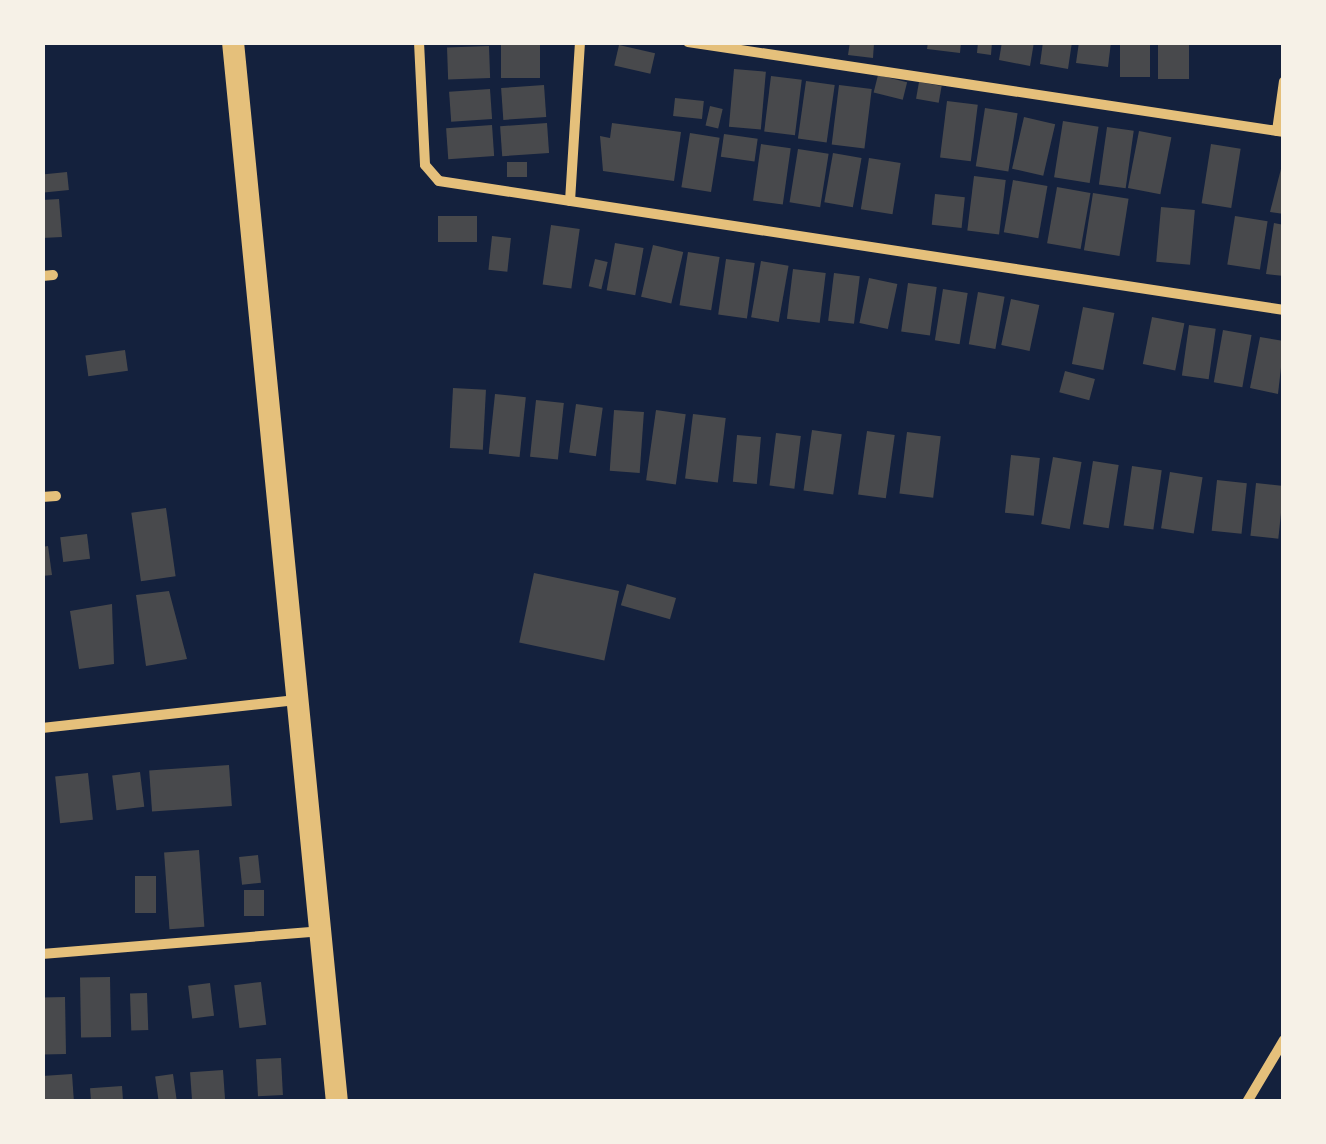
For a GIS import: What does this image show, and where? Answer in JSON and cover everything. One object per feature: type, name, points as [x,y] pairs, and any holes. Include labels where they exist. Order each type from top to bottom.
[{"type":"main road","points":[[233,42],[338,1102]]},
{"type":"street","points":[[419,42],[430,175],[570,201],[1284,310]]},
{"type":"street","points":[[570,201],[580,42]]},
{"type":"street","points":[[688,42],[1280,131],[1284,82]]},
{"type":"street","points":[[42,498],[56,496]]},
{"type":"street","points":[[42,728],[297,700]]},
{"type":"street","points":[[42,954],[324,932]]},
{"type":"street","points":[[1247,1102],[1284,1040]]},
{"type":"building","points":[[501,42],[540,42],[540,78],[501,78]]},
{"type":"building","points":[[850,42],[874,43],[873,58],[848,55]]},
{"type":"building","points":[[928,42],[961,42],[960,53],[927,49]]},
{"type":"building","points":[[978,42],[992,42],[991,55],[977,53]]},
{"type":"building","points":[[1002,42],[1034,42],[1030,66],[999,60]]},
{"type":"building","points":[[1043,42],[1072,42],[1068,69],[1040,64]]},
{"type":"building","points":[[1079,42],[1111,42],[1108,67],[1076,63]]},
{"type":"building","points":[[1120,42],[1150,42],[1150,77],[1120,77]]},
{"type":"building","points":[[1158,42],[1189,42],[1189,79],[1158,79]]},
{"type":"building","points":[[619,45],[655,53],[650,74],[614,65]]},
{"type":"building","points":[[489,46],[490,78],[448,79],[447,47]]},
{"type":"building","points":[[734,69],[766,72],[761,130],[729,127]]},
{"type":"building","points":[[878,75],[907,82],[903,100],[874,92]]},
{"type":"building","points":[[771,76],[802,80],[795,135],[764,132]]},
{"type":"building","points":[[806,81],[835,85],[827,142],[798,138]]},
{"type":"building","points":[[919,82],[942,86],[939,103],[916,99]]},
{"type":"building","points":[[544,85],[546,117],[503,120],[501,88]]},
{"type":"building","points":[[839,85],[872,89],[864,149],[832,145]]},
{"type":"building","points":[[490,89],[492,119],[451,122],[449,92]]},
{"type":"building","points":[[675,98],[704,101],[702,119],[673,116]]},
{"type":"building","points":[[947,101],[978,105],[971,161],[940,158]]},
{"type":"building","points":[[710,106],[723,109],[718,128],[706,125]]},
{"type":"building","points":[[985,108],[1018,113],[1008,171],[976,166]]},
{"type":"building","points":[[1024,117],[1055,124],[1043,176],[1012,169]]},
{"type":"building","points":[[1063,121],[1099,127],[1090,183],[1054,177]]},
{"type":"building","points":[[547,123],[549,153],[502,156],[500,126]]},
{"type":"building","points":[[612,123],[681,132],[674,181],[603,171],[600,136],[610,138]]},
{"type":"building","points":[[492,125],[494,156],[448,159],[446,128]]},
{"type":"building","points":[[1107,127],[1134,131],[1126,188],[1099,184]]},
{"type":"building","points":[[1139,131],[1171,137],[1160,194],[1128,188]]},
{"type":"building","points":[[690,133],[720,138],[711,192],[681,187]]},
{"type":"building","points":[[724,134],[758,139],[754,162],[721,157]]},
{"type":"building","points":[[761,144],[791,148],[783,205],[753,200]]},
{"type":"building","points":[[1211,144],[1241,149],[1231,208],[1202,203]]},
{"type":"building","points":[[798,149],[829,154],[820,207],[790,202]]},
{"type":"building","points":[[833,153],[862,158],[853,207],[824,202]]},
{"type":"building","points":[[1284,157],[1284,214],[1270,212]]},
{"type":"building","points":[[869,158],[901,163],[892,214],[861,209]]},
{"type":"building","points":[[507,162],[527,162],[527,177],[507,177]]},
{"type":"building","points":[[67,172],[69,190],[44,193],[42,175]]},
{"type":"building","points":[[974,176],[1006,180],[999,234],[967,231]]},
{"type":"building","points":[[1013,180],[1047,186],[1038,238],[1004,232]]},
{"type":"building","points":[[1057,187],[1090,193],[1081,249],[1047,243]]},
{"type":"building","points":[[1093,193],[1129,199],[1119,256],[1084,250]]},
{"type":"building","points":[[935,194],[965,197],[962,228],[932,225]]},
{"type":"building","points":[[59,199],[62,237],[42,238],[42,200]]},
{"type":"building","points":[[1161,207],[1195,210],[1190,265],[1156,262]]},
{"type":"building","points":[[438,216],[477,216],[477,242],[438,242]]},
{"type":"building","points":[[1235,216],[1268,221],[1260,270],[1227,264]]},
{"type":"building","points":[[1274,223],[1284,225],[1284,276],[1266,274]]},
{"type":"building","points":[[551,225],[580,229],[571,288],[543,284]]},
{"type":"building","points":[[492,236],[511,238],[507,272],[488,270]]},
{"type":"building","points":[[615,243],[644,248],[635,295],[607,290]]},
{"type":"building","points":[[653,245],[683,252],[671,304],[641,297]]},
{"type":"building","points":[[688,252],[720,257],[711,310],[680,305]]},
{"type":"building","points":[[595,259],[608,262],[601,289],[589,286]]},
{"type":"building","points":[[726,259],[755,263],[747,318],[718,314]]},
{"type":"building","points":[[761,261],[789,266],[779,322],[751,317]]},
{"type":"building","points":[[793,269],[826,273],[820,323],[787,319]]},
{"type":"building","points":[[834,273],[860,276],[854,324],[828,321]]},
{"type":"building","points":[[869,278],[897,284],[888,329],[859,323]]},
{"type":"building","points":[[908,283],[937,287],[930,336],[901,332]]},
{"type":"building","points":[[943,289],[968,293],[960,344],[935,340]]},
{"type":"building","points":[[978,292],[1005,297],[995,349],[969,344]]},
{"type":"building","points":[[1011,299],[1039,305],[1030,351],[1001,345]]},
{"type":"building","points":[[1083,307],[1114,313],[1103,370],[1072,364]]},
{"type":"building","points":[[1152,317],[1184,323],[1175,370],[1143,364]]},
{"type":"building","points":[[1189,325],[1216,329],[1209,379],[1182,376]]},
{"type":"building","points":[[1223,330],[1252,335],[1242,387],[1214,382]]},
{"type":"building","points":[[1260,337],[1284,341],[1278,394],[1250,388]]},
{"type":"building","points":[[125,350],[128,371],[88,376],[85,356]]},
{"type":"building","points":[[1065,371],[1095,379],[1089,400],[1059,392]]},
{"type":"building","points":[[453,388],[486,390],[483,450],[450,448]]},
{"type":"building","points":[[495,394],[526,397],[520,457],[489,454]]},
{"type":"building","points":[[536,400],[564,403],[558,460],[530,457]]},
{"type":"building","points":[[576,404],[603,408],[596,456],[569,453]]},
{"type":"building","points":[[614,410],[644,412],[640,473],[610,471]]},
{"type":"building","points":[[656,410],[686,414],[676,484],[646,480]]},
{"type":"building","points":[[693,414],[726,418],[718,483],[685,479]]},
{"type":"building","points":[[812,430],[842,434],[833,495],[804,490]]},
{"type":"building","points":[[867,431],[895,435],[886,498],[858,494]]},
{"type":"building","points":[[907,432],[941,436],[933,498],[899,494]]},
{"type":"building","points":[[776,433],[801,436],[794,489],[770,486]]},
{"type":"building","points":[[737,435],[761,437],[757,484],[733,482]]},
{"type":"building","points":[[1011,455],[1040,458],[1034,516],[1005,513]]},
{"type":"building","points":[[1053,457],[1082,462],[1070,529],[1041,524]]},
{"type":"building","points":[[1093,461],[1119,465],[1109,528],[1083,524]]},
{"type":"building","points":[[1132,466],[1162,470],[1153,530],[1124,525]]},
{"type":"building","points":[[1170,472],[1203,477],[1194,533],[1161,528]]},
{"type":"building","points":[[1217,480],[1247,483],[1242,534],[1212,531]]},
{"type":"building","points":[[1256,483],[1284,486],[1278,539],[1250,536]]},
{"type":"building","points":[[166,508],[176,576],[141,581],[131,513]]},
{"type":"building","points":[[87,534],[90,559],[63,562],[60,537]]},
{"type":"building","points":[[48,546],[52,575],[42,576],[42,547]]},
{"type":"building","points":[[534,573],[619,591],[604,661],[519,642]]},
{"type":"building","points":[[627,584],[676,598],[670,619],[621,605]]},
{"type":"building","points":[[169,591],[187,659],[146,666],[136,595]]},
{"type":"building","points":[[112,604],[114,664],[79,669],[70,611]]},
{"type":"building","points":[[229,765],[232,806],[152,811],[149,771]]},
{"type":"building","points":[[140,772],[144,807],[116,810],[112,775]]},
{"type":"building","points":[[88,773],[93,820],[60,823],[55,776]]},
{"type":"building","points":[[199,850],[204,927],[169,929],[164,852]]},
{"type":"building","points":[[258,855],[261,883],[242,885],[239,857]]},
{"type":"building","points":[[135,876],[156,876],[156,913],[135,913]]},
{"type":"building","points":[[244,890],[264,890],[264,916],[244,916]]},
{"type":"building","points":[[110,977],[111,1037],[81,1038],[80,978]]},
{"type":"building","points":[[261,982],[266,1025],[239,1028],[234,985]]},
{"type":"building","points":[[210,983],[214,1016],[192,1018],[188,986]]},
{"type":"building","points":[[147,993],[148,1030],[131,1031],[130,994]]},
{"type":"building","points":[[42,997],[65,997],[66,1054],[43,1054]]},
{"type":"building","points":[[281,1058],[283,1095],[258,1096],[256,1059]]},
{"type":"building","points":[[223,1070],[225,1102],[192,1102],[190,1072]]},
{"type":"building","points":[[72,1074],[74,1102],[44,1102],[42,1076]]},
{"type":"building","points":[[173,1074],[177,1102],[159,1102],[155,1077]]},
{"type":"building","points":[[122,1086],[123,1102],[91,1102],[90,1088]]}]
